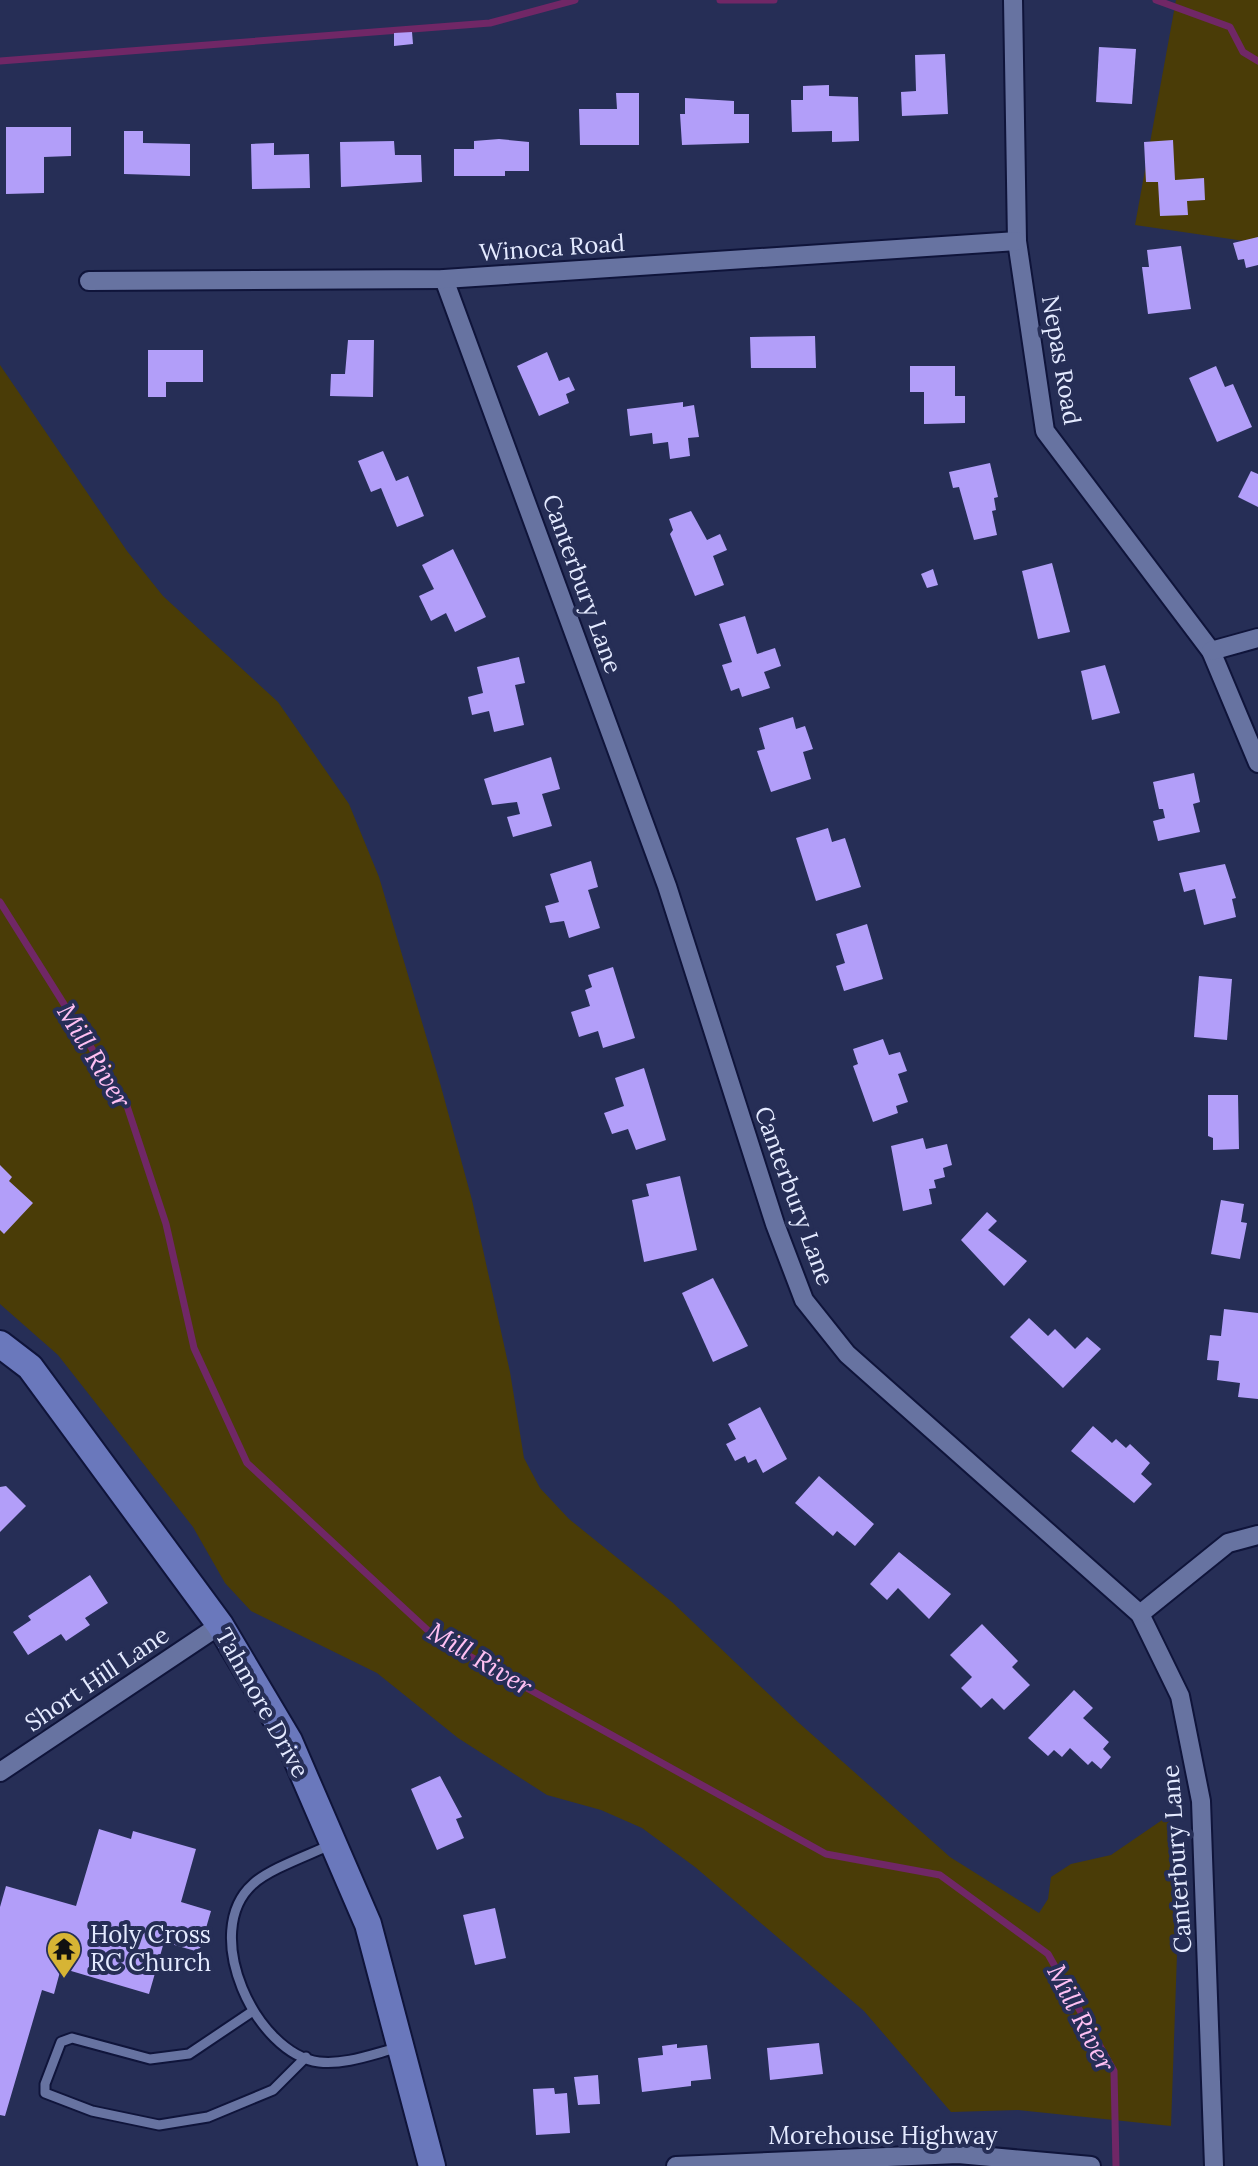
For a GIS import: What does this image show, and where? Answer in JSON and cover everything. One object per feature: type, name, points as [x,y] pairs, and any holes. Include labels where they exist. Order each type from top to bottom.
[{"type":"street","name":"Nepas Road","points":[[1013,0],[1017,241],[1045,431],[1211,651],[1258,763]]},
{"type":"street","name":"Winoca Road","points":[[89,281],[444,279],[1017,241]]},
{"type":"street","name":"Canterbury Lane","points":[[444,279],[667,886],[775,1224],[804,1300],[847,1354],[1140,1614],[1180,1696],[1201,1801],[1214,2166]]},
{"type":"street","points":[[1211,651],[1258,638]]},
{"type":"street","name":"Tahmore Drive","points":[[0,1344],[30,1367],[220,1625],[289,1741],[368,1924],[432,2166]]},
{"type":"street","points":[[1140,1614],[1228,1543],[1258,1535]]},
{"type":"street","name":"Short Hill Lane","points":[[0,1772],[220,1625]]},
{"type":"street","name":"Morehouse Highway","points":[[676,2166],[958,2154],[1091,2166]]},
{"type":"lane","points":[[333,1843],[253,1884],[239,1905],[230,1933],[233,1970],[253,2011],[291,2052],[318,2062],[355,2059],[401,2047]]},
{"type":"lane","points":[[253,2011],[189,2054],[150,2059],[72,2038],[61,2042],[45,2084],[45,2093],[92,2111],[159,2125],[208,2117],[273,2090],[306,2057]]},
{"type":"shaded area","points":[[1176,0],[1258,0],[1258,243],[1135,225]]},
{"type":"shaded area","points":[[0,365],[127,551],[163,596],[278,702],[349,804],[379,877],[440,1083],[472,1200],[510,1372],[524,1458],[540,1488],[569,1519],[672,1602],[799,1723],[950,1857],[1039,1913],[1048,1899],[1051,1877],[1071,1864],[1111,1855],[1168,1816],[1180,1868],[1171,2126],[1018,2110],[951,2112],[864,2011],[695,1867],[642,1828],[601,1810],[547,1795],[458,1738],[377,1673],[251,1611],[225,1583],[193,1527],[58,1355],[0,1304]]},
{"type":"building","points":[[412,32],[413,44],[394,46],[394,33]]},
{"type":"building","points":[[1099,47],[1136,49],[1132,104],[1096,102]]},
{"type":"building","points":[[945,54],[948,114],[902,116],[901,92],[916,91],[915,55]]},
{"type":"building","points":[[829,85],[829,96],[858,97],[859,141],[832,142],[832,131],[792,132],[791,100],[803,100],[803,86]]},
{"type":"building","points":[[616,93],[639,93],[639,145],[580,145],[579,109],[617,109]]},
{"type":"building","points":[[685,98],[734,101],[734,114],[749,114],[749,143],[682,145],[680,114],[685,114]]},
{"type":"building","points":[[6,127],[71,127],[71,156],[44,157],[44,193],[6,194]]},
{"type":"building","points":[[124,131],[143,131],[143,143],[190,144],[190,176],[124,174]]},
{"type":"building","points":[[499,139],[529,142],[529,171],[505,171],[505,176],[454,176],[454,149],[474,149],[474,141]]},
{"type":"building","points":[[1173,140],[1175,180],[1204,178],[1205,200],[1187,201],[1188,215],[1160,216],[1158,182],[1146,182],[1144,142]]},
{"type":"building","points":[[394,141],[395,155],[421,155],[422,182],[341,187],[340,142]]},
{"type":"building","points":[[274,143],[274,155],[309,154],[310,188],[252,189],[251,144]]},
{"type":"building","points":[[1258,237],[1258,265],[1246,268],[1244,259],[1238,260],[1233,243]]},
{"type":"building","points":[[1181,246],[1191,309],[1148,314],[1142,267],[1149,267],[1147,250]]},
{"type":"building","points":[[815,336],[816,368],[751,368],[750,337]]},
{"type":"building","points":[[348,340],[374,340],[373,397],[330,396],[331,374],[345,374]]},
{"type":"building","points":[[148,350],[203,350],[203,382],[166,382],[166,397],[148,397]]},
{"type":"building","points":[[547,352],[559,381],[569,377],[575,390],[566,394],[569,403],[539,416],[517,366]]},
{"type":"building","points":[[910,366],[955,366],[955,396],[965,396],[965,423],[924,424],[924,392],[910,392]]},
{"type":"building","points":[[1216,366],[1225,387],[1233,384],[1252,427],[1217,442],[1189,378]]},
{"type":"building","points":[[683,402],[683,407],[694,405],[699,437],[688,438],[690,456],[670,459],[668,442],[653,444],[652,433],[630,436],[627,409]]},
{"type":"building","points":[[383,451],[396,481],[408,476],[424,516],[397,527],[381,488],[371,492],[358,461]]},
{"type":"building","points":[[990,463],[998,497],[994,498],[996,510],[992,511],[997,535],[974,540],[959,487],[953,488],[949,472]]},
{"type":"building","points":[[1251,471],[1258,474],[1258,507],[1238,497]]},
{"type":"building","points":[[691,511],[707,540],[720,534],[727,550],[713,556],[724,585],[695,596],[670,534],[673,530],[669,519]]},
{"type":"building","points":[[453,549],[486,617],[455,632],[446,613],[431,621],[419,596],[434,589],[422,565]]},
{"type":"building","points":[[1052,563],[1070,632],[1038,639],[1022,571]]},
{"type":"building","points":[[933,569],[938,585],[927,588],[921,574]]},
{"type":"building","points":[[745,616],[757,654],[775,648],[781,666],[764,672],[770,688],[742,697],[739,688],[731,691],[722,665],[732,662],[719,624]]},
{"type":"building","points":[[519,657],[525,683],[515,685],[524,725],[494,732],[489,711],[472,715],[468,697],[483,693],[477,667]]},
{"type":"building","points":[[1105,665],[1120,713],[1092,720],[1081,671]]},
{"type":"building","points":[[793,717],[796,729],[805,726],[813,749],[803,752],[811,779],[771,792],[757,751],[765,749],[759,728]]},
{"type":"building","points":[[551,757],[560,789],[542,794],[552,826],[513,837],[507,817],[520,814],[517,802],[492,805],[484,779]]},
{"type":"building","points":[[1194,773],[1200,802],[1193,804],[1200,832],[1158,841],[1153,821],[1165,818],[1163,809],[1159,809],[1153,782]]},
{"type":"building","points":[[828,828],[832,842],[845,838],[861,887],[816,901],[796,838]]},
{"type":"building","points":[[591,861],[598,887],[588,890],[600,928],[569,938],[564,921],[550,923],[545,906],[559,902],[550,874]]},
{"type":"building","points":[[1225,864],[1236,898],[1232,899],[1236,917],[1204,925],[1195,889],[1184,892],[1179,873]]},
{"type":"building","points":[[867,924],[883,979],[844,991],[836,966],[845,963],[836,934]]},
{"type":"building","points":[[613,967],[635,1038],[603,1048],[598,1031],[579,1037],[571,1012],[590,1006],[585,990],[592,987],[588,975]]},
{"type":"building","points":[[1199,976],[1232,979],[1227,1040],[1194,1037]]},
{"type":"building","points":[[883,1039],[889,1055],[900,1052],[907,1071],[898,1074],[908,1102],[896,1106],[898,1113],[873,1122],[853,1066],[858,1064],[853,1049]]},
{"type":"building","points":[[644,1068],[666,1140],[636,1150],[628,1129],[612,1134],[604,1113],[624,1106],[615,1078]]},
{"type":"building","points":[[1208,1095],[1238,1095],[1239,1149],[1213,1150],[1213,1138],[1208,1136]]},
{"type":"building","points":[[923,1138],[926,1149],[947,1144],[952,1165],[943,1168],[945,1177],[934,1180],[936,1188],[929,1189],[932,1204],[903,1211],[891,1146]]},
{"type":"building","points":[[0,1165],[12,1177],[9,1181],[33,1203],[4,1234],[0,1230]]},
{"type":"building","points":[[680,1176],[697,1250],[644,1262],[632,1200],[649,1196],[646,1184]]},
{"type":"building","points":[[1221,1200],[1244,1204],[1241,1222],[1247,1223],[1240,1259],[1211,1254]]},
{"type":"building","points":[[987,1212],[997,1221],[988,1230],[1027,1261],[1004,1286],[961,1240]]},
{"type":"building","points":[[713,1278],[748,1346],[713,1362],[682,1293]]},
{"type":"building","points":[[1224,1309],[1258,1313],[1258,1399],[1238,1397],[1240,1383],[1217,1380],[1219,1361],[1207,1360],[1210,1335],[1221,1336]]},
{"type":"building","points":[[1029,1318],[1048,1336],[1055,1329],[1075,1349],[1087,1337],[1101,1349],[1063,1388],[1010,1337]]},
{"type":"building","points":[[760,1407],[787,1459],[763,1473],[756,1459],[748,1463],[745,1456],[735,1461],[726,1444],[736,1439],[728,1424]]},
{"type":"building","points":[[1093,1426],[1112,1443],[1116,1439],[1126,1448],[1130,1444],[1150,1463],[1141,1474],[1152,1484],[1134,1503],[1071,1451]]},
{"type":"building","points":[[819,1476],[874,1524],[855,1546],[837,1531],[833,1536],[795,1503]]},
{"type":"building","points":[[6,1486],[26,1506],[0,1532],[0,1487]]},
{"type":"building","points":[[899,1552],[951,1594],[929,1619],[898,1588],[887,1600],[870,1584]]},
{"type":"building","points":[[90,1575],[108,1603],[85,1618],[90,1625],[66,1641],[61,1634],[28,1655],[13,1632],[31,1620],[28,1616]]},
{"type":"building","points":[[982,1624],[1018,1661],[1012,1667],[1030,1685],[1004,1710],[992,1698],[981,1708],[961,1688],[972,1677],[950,1655]]},
{"type":"building","points":[[1074,1690],[1093,1708],[1083,1718],[1109,1742],[1103,1749],[1111,1757],[1101,1769],[1092,1761],[1088,1765],[1070,1748],[1062,1757],[1054,1750],[1048,1756],[1028,1738]]},
{"type":"building","points":[[440,1776],[462,1817],[456,1819],[464,1838],[437,1850],[411,1789]]},
{"type":"building","points":[[99,1829],[131,1839],[133,1831],[196,1849],[181,1902],[211,1911],[199,1952],[164,1942],[149,1994],[61,1968],[54,1994],[42,1990],[5,2116],[0,2115],[0,1907],[6,1886],[76,1906]]},
{"type":"building","points":[[495,1908],[506,1958],[475,1965],[463,1915]]},
{"type":"building","points":[[819,2043],[823,2074],[770,2080],[767,2048]]},
{"type":"building","points":[[677,2044],[677,2048],[707,2045],[711,2079],[691,2081],[691,2086],[642,2092],[638,2058],[663,2055],[662,2046]]},
{"type":"building","points":[[598,2075],[600,2104],[578,2105],[574,2077]]},
{"type":"building","points":[[554,2088],[555,2094],[567,2093],[570,2133],[536,2135],[533,2089]]},
{"type":"waterway","points":[[0,61],[490,23],[575,0]]},
{"type":"waterway","points":[[720,0],[774,0]]},
{"type":"waterway","points":[[1156,0],[1230,27],[1243,52],[1258,61]]},
{"type":"waterway","name":"Mill River","points":[[0,902],[126,1103],[166,1224],[194,1348],[247,1463],[435,1637],[826,1854],[940,1875],[1048,1954],[1114,2071],[1116,2166]]},
{"type":"place","name":"Holy Cross RC Church","points":[[64,1980]]}]
